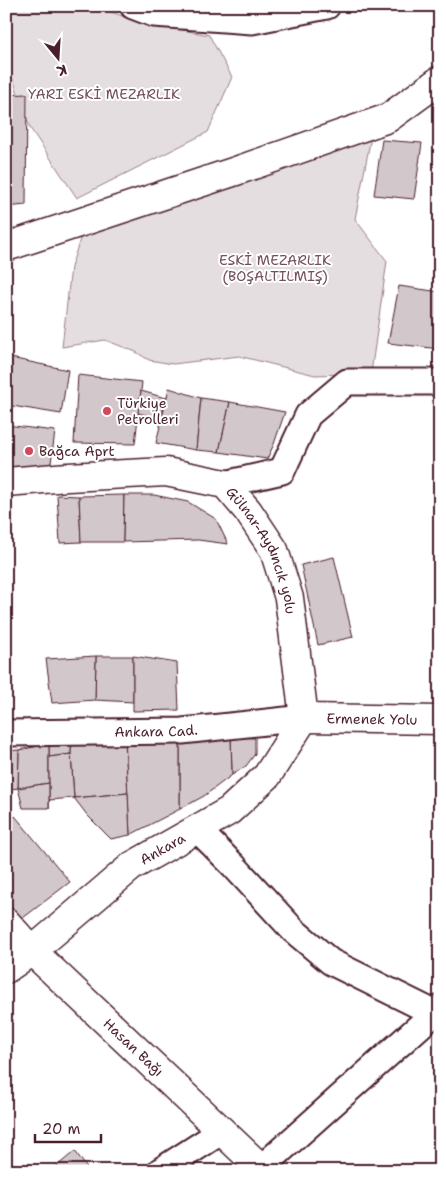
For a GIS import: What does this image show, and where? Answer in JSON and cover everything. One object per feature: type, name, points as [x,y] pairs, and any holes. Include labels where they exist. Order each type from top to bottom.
[{"type":"main road","points":[[6,247],[236,171],[388,118],[440,80]]},
{"type":"main road","name":"Gülnar-Aydıncık yolu","points":[[6,482],[166,472],[225,484],[248,510],[274,550],[289,598],[304,718]]},
{"type":"main road","name":"Ermenek Yolu","points":[[304,718],[440,720]]},
{"type":"main road","name":"Ankara","points":[[6,969],[32,951],[132,866],[229,811],[267,776],[304,718]]},
{"type":"main road","name":"Hasan Bağı","points":[[6,922],[32,951],[263,1169]]},
{"type":"street","points":[[134,6],[154,14],[252,21],[327,6]]},
{"type":"street","points":[[225,484],[282,471],[308,415],[347,382],[440,382]]},
{"type":"street","name":"Ankara Cad.","points":[[6,732],[182,731],[304,718]]},
{"type":"street","points":[[197,829],[293,930],[331,962],[438,1012],[263,1169]]},
{"type":"street","points":[[160,1171],[222,1131]]},
{"type":"green space","name":"YARI ESKİ MEZARLIK","points":[[6,6],[96,6],[135,21],[209,35],[232,77],[208,132],[77,198],[30,128],[8,65],[6,65]]},
{"type":"green space","name":"ESKİ MEZARLIK (BOŞALTILMIŞ)","points":[[371,137],[355,219],[387,261],[371,373],[315,375],[239,356],[173,364],[149,360],[136,352],[105,340],[62,347],[71,267],[83,230]]},
{"type":"building","points":[[27,94],[26,205],[6,207],[6,95]]},
{"type":"building","points":[[382,140],[422,143],[414,199],[374,195]]},
{"type":"building","points":[[399,286],[440,292],[440,349],[388,343]]},
{"type":"building","points":[[6,357],[68,370],[61,414],[6,405]]},
{"type":"building","points":[[78,375],[142,382],[135,444],[74,443]]},
{"type":"building","points":[[169,388],[201,398],[196,450],[156,443]]},
{"type":"building","points":[[141,391],[166,398],[161,419],[138,413]]},
{"type":"building","points":[[201,398],[230,402],[219,452],[196,450]]},
{"type":"building","points":[[230,402],[285,412],[267,459],[219,452]]},
{"type":"building","name":"Bağca Aprt","points":[[6,425],[55,431],[50,471],[6,471]]},
{"type":"building","points":[[57,495],[79,496],[81,542],[60,543]]},
{"type":"building","points":[[124,495],[123,542],[81,542],[79,496]]},
{"type":"building","points":[[124,495],[154,495],[188,502],[216,519],[228,544],[198,540],[123,542]]},
{"type":"building","points":[[334,557],[353,637],[318,645],[301,565]]},
{"type":"building","points":[[96,656],[133,656],[133,702],[95,700]]},
{"type":"building","points":[[96,656],[95,700],[52,703],[46,659]]},
{"type":"building","points":[[133,656],[177,663],[179,710],[133,711]]},
{"type":"building","points":[[231,737],[255,738],[255,754],[246,766],[232,775]]},
{"type":"building","points":[[231,737],[232,775],[204,796],[180,809],[180,739]]},
{"type":"building","points":[[72,738],[71,754],[49,757],[49,744]]},
{"type":"building","points":[[72,738],[125,739],[128,793],[74,798],[71,754]]},
{"type":"building","points":[[125,739],[180,739],[180,809],[130,835]]},
{"type":"building","points":[[49,744],[49,783],[18,788],[19,750]]},
{"type":"building","points":[[19,750],[18,788],[6,790],[6,751]]},
{"type":"building","points":[[71,754],[74,798],[49,800],[49,757]]},
{"type":"building","points":[[49,783],[49,808],[23,808],[18,788]]},
{"type":"building","points":[[128,793],[130,835],[111,839],[88,816],[74,798]]},
{"type":"building","points":[[15,816],[70,882],[6,931],[6,825]]},
{"type":"building","points":[[75,1151],[89,1171],[51,1171]]},
{"type":"place","name":"Türkiye Petrolleri","points":[[107,411]]},
{"type":"place","name":"Bağca Aprt","points":[[29,451]]}]
